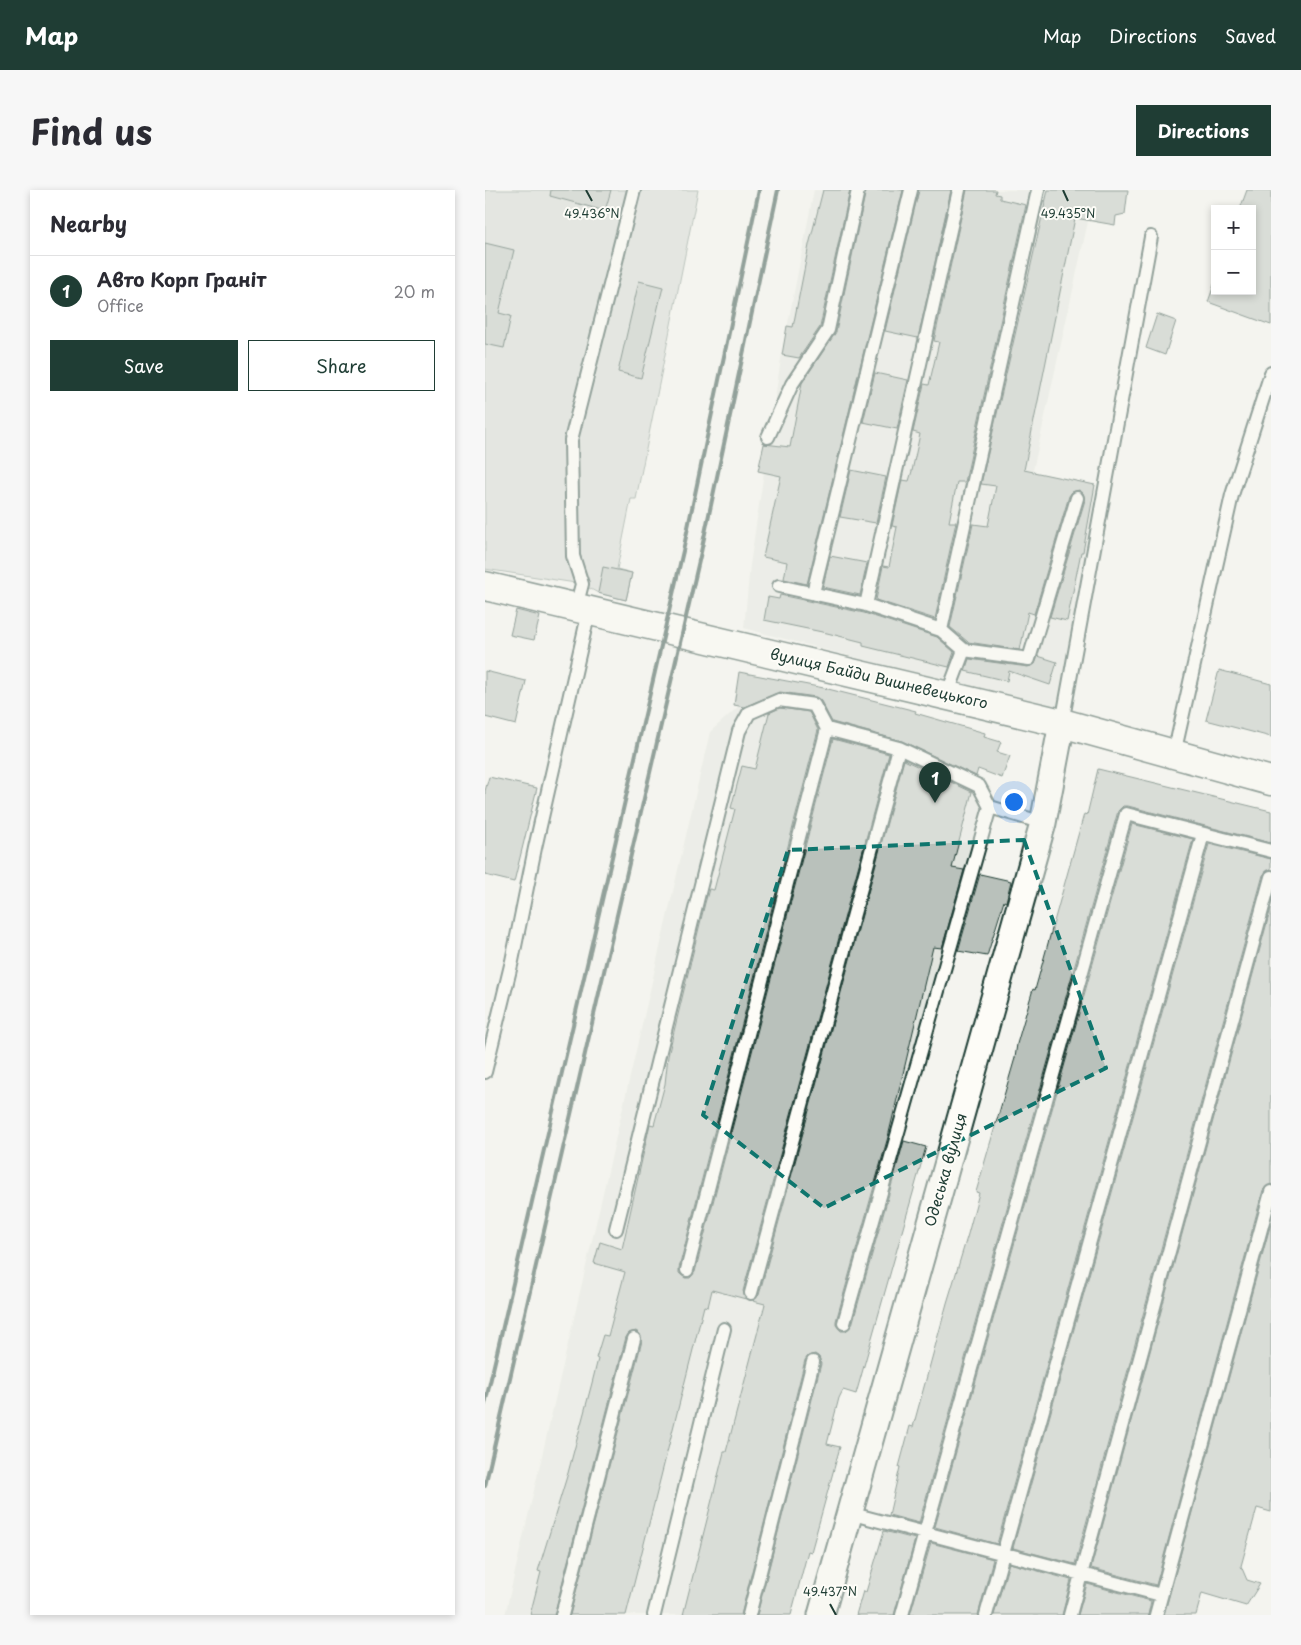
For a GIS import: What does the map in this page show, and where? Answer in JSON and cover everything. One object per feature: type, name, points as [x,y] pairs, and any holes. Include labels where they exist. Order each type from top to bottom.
[{"type":"street","name":"вулиця Байди Вишневецького","points":[[485,586],[1062,723],[1271,781]]},
{"type":"street","name":"Одеська вулиця","points":[[821,1615],[1043,823],[1062,723]]},
{"type":"lane","points":[[485,1072],[513,961],[583,609],[582,584],[573,556],[571,440],[634,190]]},
{"type":"lane","points":[[768,437],[792,384],[828,330],[858,190]]},
{"type":"lane","points":[[813,593],[911,190]]},
{"type":"lane","points":[[866,605],[959,190]]},
{"type":"lane","points":[[941,630],[1038,190]]},
{"type":"lane","points":[[1062,723],[1151,237]]},
{"type":"lane","points":[[1174,754],[1232,495],[1271,373]]},
{"type":"lane","points":[[779,586],[866,605],[941,630],[964,650],[1029,659],[1077,498]]},
{"type":"lane","points":[[947,695],[964,650]]},
{"type":"lane","points":[[616,1229],[739,731],[749,713],[779,700],[814,705],[827,728],[687,1270]]},
{"type":"lane","points":[[827,728],[899,748],[979,786],[990,807],[844,1323]]},
{"type":"lane","points":[[751,1293],[899,748]]},
{"type":"lane","points":[[990,807],[1043,823]]},
{"type":"lane","points":[[902,1615],[1126,814],[1271,852]]},
{"type":"lane","points":[[986,1615],[1203,834]]},
{"type":"lane","points":[[1070,1615],[1271,878]]},
{"type":"lane","points":[[1156,1615],[1271,1192]]},
{"type":"lane","points":[[654,1615],[724,1329]]},
{"type":"lane","points":[[563,1615],[633,1339]]},
{"type":"lane","points":[[749,1615],[813,1362]]},
{"type":"lane","points":[[849,1514],[1161,1595]]},
{"type":"highlighted area","points":[[1024,840],[1106,1068],[824,1208],[703,1115],[788,850]]},
{"type":"shaded area","points":[[485,190],[698,190],[636,499],[631,499],[617,569],[632,573],[626,600],[598,593],[582,584],[485,569]]},
{"type":"shaded area","points":[[814,190],[1095,190],[1032,475],[1102,491],[1059,712],[744,628],[750,565],[781,359]]},
{"type":"shaded area","points":[[759,688],[917,721],[991,788],[774,1615],[505,1615],[710,732]]},
{"type":"building","points":[[551,190],[611,190],[605,211],[550,196]]},
{"type":"building","points":[[823,190],[850,190],[820,327],[799,358],[782,355],[787,326],[793,327],[809,245]]},
{"type":"building","points":[[866,190],[903,190],[807,584],[784,579],[787,562],[763,557],[781,476],[758,471],[764,444],[790,447],[802,383],[836,332]]},
{"type":"building","points":[[919,190],[951,190],[918,338],[885,331]]},
{"type":"building","points":[[967,190],[996,190],[995,194],[1000,195],[1000,199],[1026,205],[965,482],[957,482],[949,522],[956,522],[935,619],[876,600],[883,566],[889,567],[897,527],[892,526],[902,480],[909,481],[912,471],[920,434],[913,432],[924,384],[929,385],[939,342],[934,341]]},
{"type":"building","points":[[1048,190],[1128,190],[1125,214],[1116,216],[1115,225],[1075,218],[1024,470],[1095,485],[1083,552],[1081,552],[1067,621],[1050,617],[1085,500],[1083,493],[1079,490],[1072,492],[1069,496],[1034,614],[1028,612],[1020,650],[968,642],[950,627],[973,524],[988,526],[996,486],[981,484]]},
{"type":"building","points":[[1247,190],[1271,190],[1271,325],[1208,302],[1211,293],[1211,295],[1256,295],[1256,205],[1241,205]]},
{"type":"building","points":[[485,243],[514,250],[499,313],[511,316],[504,348],[485,344]]},
{"type":"building","points":[[639,281],[663,287],[641,378],[618,372]]},
{"type":"building","points":[[1157,314],[1176,321],[1165,355],[1146,348]]},
{"type":"building","points":[[875,373],[908,380],[897,429],[863,422]]},
{"type":"building","points":[[851,470],[886,477],[876,523],[840,517]]},
{"type":"building","points":[[830,556],[867,563],[860,595],[823,587]]},
{"type":"building","points":[[603,567],[632,573],[626,600],[598,593]]},
{"type":"building","points":[[780,595],[864,613],[937,637],[954,652],[949,667],[863,646],[863,642],[764,620],[768,597],[779,599]]},
{"type":"building","points":[[516,610],[540,616],[534,640],[510,635]]},
{"type":"building","points":[[1038,656],[1057,662],[1050,685],[1009,671],[1007,681],[965,671],[969,659],[1028,667],[1035,664]]},
{"type":"building","points":[[1219,670],[1271,684],[1271,737],[1206,720]]},
{"type":"building","points":[[485,671],[526,681],[516,725],[485,717]]},
{"type":"building","points":[[739,672],[824,688],[916,711],[915,713],[985,733],[984,737],[1001,742],[997,752],[1010,756],[1002,778],[978,769],[976,776],[902,741],[832,722],[821,701],[816,697],[780,692],[744,707],[734,705]]},
{"type":"building","points":[[780,708],[809,712],[818,730],[679,1268],[679,1273],[685,1278],[690,1278],[695,1272],[833,739],[889,754],[743,1291],[746,1299],[712,1290],[708,1307],[704,1306],[626,1615],[570,1615],[642,1341],[640,1334],[636,1331],[629,1333],[626,1337],[554,1615],[530,1615],[541,1572],[538,1571],[568,1473],[598,1359],[596,1358],[603,1335],[608,1336],[625,1272],[594,1263],[600,1242],[622,1249],[650,1124],[654,1125],[665,1084],[668,1056],[705,903],[709,889],[714,890],[735,809],[731,808],[742,766],[755,769],[769,713]]},
{"type":"building","points":[[904,760],[972,792],[952,868],[964,870],[942,948],[933,947],[888,1137],[836,1321],[836,1325],[841,1331],[846,1331],[852,1325],[904,1141],[926,1147],[856,1394],[843,1390],[839,1398],[827,1444],[840,1447],[811,1552],[808,1551],[791,1615],[757,1615],[821,1364],[819,1357],[815,1354],[808,1356],[805,1360],[741,1615],[683,1615],[724,1452],[726,1452],[765,1304],[753,1301],[759,1295]]},
{"type":"building","points":[[1098,769],[1271,811],[1271,843],[1128,806],[1123,806],[1118,811],[919,1523],[889,1515],[899,1467],[910,1426],[913,1427],[968,1234],[979,1193],[976,1192],[1015,1058],[1017,1044],[1033,989],[1035,990],[1084,814],[1087,815]]},
{"type":"building","points":[[489,777],[537,788],[514,882],[485,875],[485,791]]},
{"type":"building","points":[[1132,824],[1193,839],[997,1544],[935,1527]]},
{"type":"building","points":[[1209,844],[1271,859],[1271,869],[1263,875],[1075,1564],[1013,1548]]},
{"type":"building","points":[[980,874],[1011,881],[1006,902],[1004,901],[987,956],[958,951]]},
{"type":"building","points":[[1271,908],[1271,1184],[1263,1190],[1156,1585],[1091,1568]]},
{"type":"building","points":[[1271,1223],[1271,1512],[1257,1508],[1241,1566],[1247,1580],[1260,1584],[1246,1606],[1202,1593],[1196,1615],[1164,1615]]},
{"type":"building","points":[[884,1531],[915,1539],[894,1615],[856,1615],[863,1591],[866,1592]]},
{"type":"building","points":[[931,1543],[993,1559],[978,1615],[910,1615]]},
{"type":"building","points":[[1009,1563],[1071,1580],[1062,1615],[994,1615]]},
{"type":"building","points":[[1087,1584],[1151,1601],[1148,1615],[1078,1615]]},
{"type":"railway","points":[[485,1404],[683,551],[759,190]]},
{"type":"railway","points":[[485,1486],[701,552],[778,190]]},
{"type":"place","name":"Авто Корп Граніт","points":[[935,803]]}]
